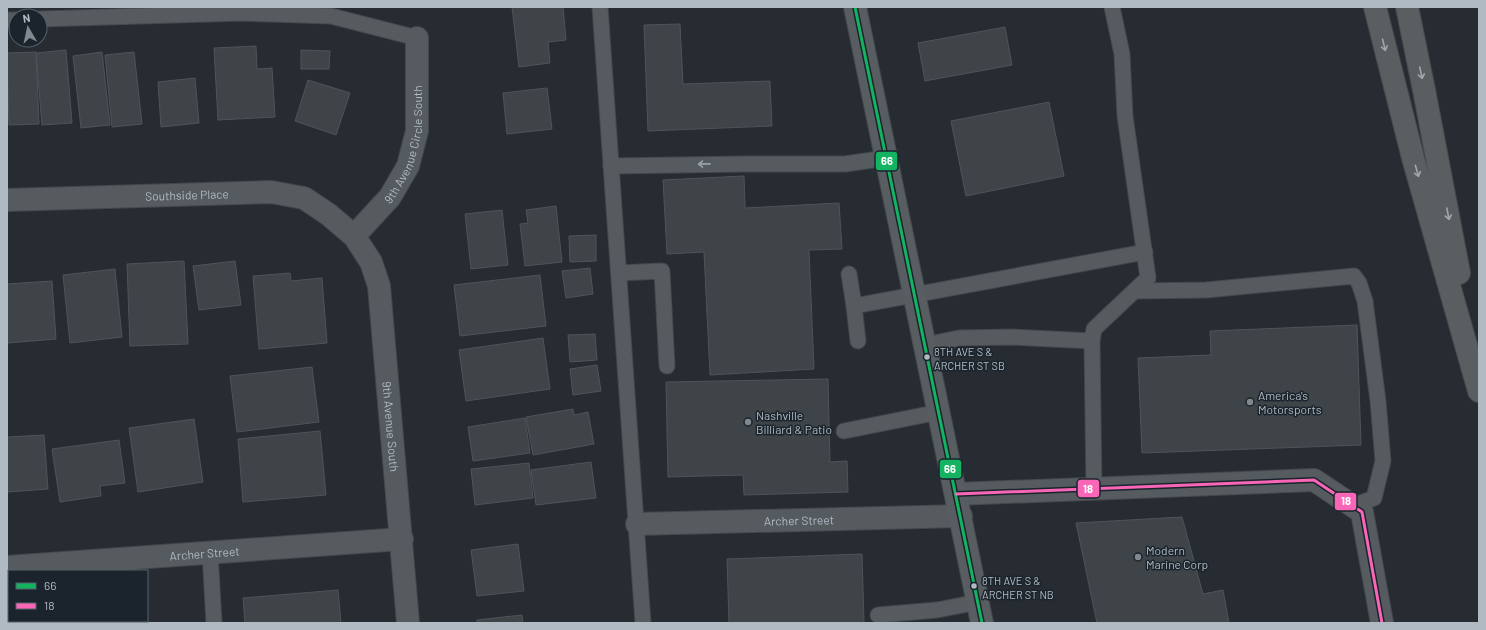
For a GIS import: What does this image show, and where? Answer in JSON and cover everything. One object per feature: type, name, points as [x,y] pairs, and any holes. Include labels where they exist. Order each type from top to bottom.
[{"type":"highway","points":[[1375,7],[1413,158],[1479,391]]},
{"type":"highway","points":[[1407,7],[1426,97],[1479,381]]},
{"type":"main road","points":[[855,7],[982,623]]},
{"type":"street","name":"9th Avenue Circle South","points":[[354,236],[390,197],[408,166],[417,131],[416,38]]},
{"type":"street","name":"Southside Place","points":[[7,200],[271,192],[304,198],[328,214],[354,236]]},
{"type":"street","name":"9th Avenue South","points":[[354,236],[371,262],[379,286],[402,539],[408,623]]},
{"type":"street","points":[[956,494],[1314,480],[1358,509],[1382,623]]},
{"type":"street","name":"Archer Street","points":[[637,524],[961,516]]},
{"type":"street","name":"Archer Street","points":[[7,567],[402,539]]},
{"type":"lane","points":[[604,7],[600,7],[643,623]]},
{"type":"lane","points":[[1094,489],[1092,341],[1094,329],[1148,278],[1125,116],[1122,54],[1112,7]]},
{"type":"lane","points":[[48,19],[242,13],[331,16],[416,38]]},
{"type":"lane","points":[[611,166],[845,164],[886,158]]},
{"type":"lane","points":[[854,306],[1144,252]]},
{"type":"lane","points":[[619,273],[662,271],[666,366]]},
{"type":"lane","points":[[849,274],[858,341]]},
{"type":"lane","points":[[1135,291],[1206,290],[1354,276],[1359,283],[1366,301],[1378,401],[1383,462],[1374,498],[1358,509]]},
{"type":"lane","points":[[925,345],[959,338],[1011,337],[1092,341]]},
{"type":"lane","points":[[844,431],[939,412]]},
{"type":"lane","points":[[210,552],[214,623]]},
{"type":"lane","points":[[878,615],[936,610],[978,602]]},
{"type":"building","points":[[512,7],[563,7],[566,40],[548,42],[550,63],[519,67]]},
{"type":"building","points":[[680,24],[683,84],[770,81],[772,126],[648,131],[644,25]]},
{"type":"building","points":[[1005,27],[1012,65],[925,81],[918,43]]},
{"type":"building","points":[[256,46],[257,69],[272,68],[275,117],[218,120],[214,48]]},
{"type":"building","points":[[66,50],[72,123],[42,125],[36,53]]},
{"type":"building","points":[[301,50],[330,51],[329,69],[301,69]]},
{"type":"building","points":[[36,52],[39,124],[9,125],[7,53]]},
{"type":"building","points":[[102,52],[110,125],[81,128],[73,56]]},
{"type":"building","points":[[134,52],[142,124],[112,127],[105,55]]},
{"type":"building","points":[[195,78],[199,123],[161,127],[158,82]]},
{"type":"building","points":[[308,80],[350,93],[336,135],[295,121]]},
{"type":"building","points":[[547,88],[552,129],[507,134],[503,93]]},
{"type":"building","points":[[1049,102],[1064,176],[966,196],[951,121]]},
{"type":"building","points":[[744,176],[745,208],[839,203],[842,249],[809,250],[814,369],[710,375],[704,252],[667,254],[663,180]]},
{"type":"building","points":[[556,206],[562,262],[525,266],[520,224],[528,223],[526,210]]},
{"type":"building","points":[[502,210],[508,265],[471,269],[465,214]]},
{"type":"building","points":[[596,235],[596,261],[570,262],[569,236]]},
{"type":"building","points":[[184,261],[188,344],[130,346],[127,264]]},
{"type":"building","points":[[235,261],[241,305],[199,310],[193,266]]},
{"type":"building","points":[[590,268],[593,294],[566,298],[562,271]]},
{"type":"building","points":[[115,269],[122,337],[70,343],[63,275]]},
{"type":"building","points":[[290,273],[291,281],[322,278],[327,343],[259,349],[253,276]]},
{"type":"building","points":[[540,275],[546,326],[460,336],[454,285]]},
{"type":"building","points":[[52,281],[56,339],[7,343],[7,284]]},
{"type":"building","name":"America's Motorsports","points":[[1357,325],[1361,445],[1142,453],[1138,358],[1211,355],[1210,331]]},
{"type":"building","points":[[595,334],[597,360],[570,362],[568,335]]},
{"type":"building","points":[[543,338],[550,389],[466,401],[459,350]]},
{"type":"building","points":[[597,365],[601,391],[573,395],[570,369]]},
{"type":"building","points":[[312,367],[319,422],[237,432],[230,376]]},
{"type":"building","name":"Nashville Billiard & Patio","points":[[828,379],[830,462],[847,461],[848,492],[744,495],[743,475],[668,477],[666,382]]},
{"type":"building","points":[[573,409],[574,415],[588,412],[594,444],[533,455],[526,417]]},
{"type":"building","points":[[525,418],[530,453],[473,461],[468,427]]},
{"type":"building","points":[[194,419],[203,482],[138,492],[129,428]]},
{"type":"building","points":[[320,431],[326,495],[243,502],[238,439]]},
{"type":"building","points":[[44,435],[48,489],[7,492],[7,437]]},
{"type":"building","points":[[119,440],[125,483],[100,486],[101,496],[60,502],[52,449]]},
{"type":"building","points":[[591,462],[596,498],[536,505],[531,470]]},
{"type":"building","points":[[529,463],[533,498],[475,505],[471,469]]},
{"type":"building","name":"Modern Marine Corp","points":[[1182,517],[1203,594],[1223,590],[1229,623],[1097,623],[1076,523]]},
{"type":"building","points":[[518,544],[524,591],[477,596],[471,550]]},
{"type":"building","points":[[862,554],[864,623],[729,623],[727,559]]},
{"type":"building","points":[[338,590],[341,623],[245,623],[243,598]]},
{"type":"building","points":[[522,615],[523,623],[477,623],[477,620]]},
{"type":"transit line","name":"66","points":[[855,7],[982,623]]},
{"type":"transit line","name":"18","points":[[956,494],[1314,480],[1362,512],[1382,623]]},
{"type":"place","name":"8TH AVE S & ARCHER ST SB","points":[[927,357]]},
{"type":"place","name":"America's Motorsports","points":[[1250,402]]},
{"type":"place","name":"Nashville Billiard & Patio","points":[[748,422]]},
{"type":"place","name":"Modern Marine Corp","points":[[1138,557]]},
{"type":"place","name":"8TH AVE S & ARCHER ST NB","points":[[974,586]]}]
